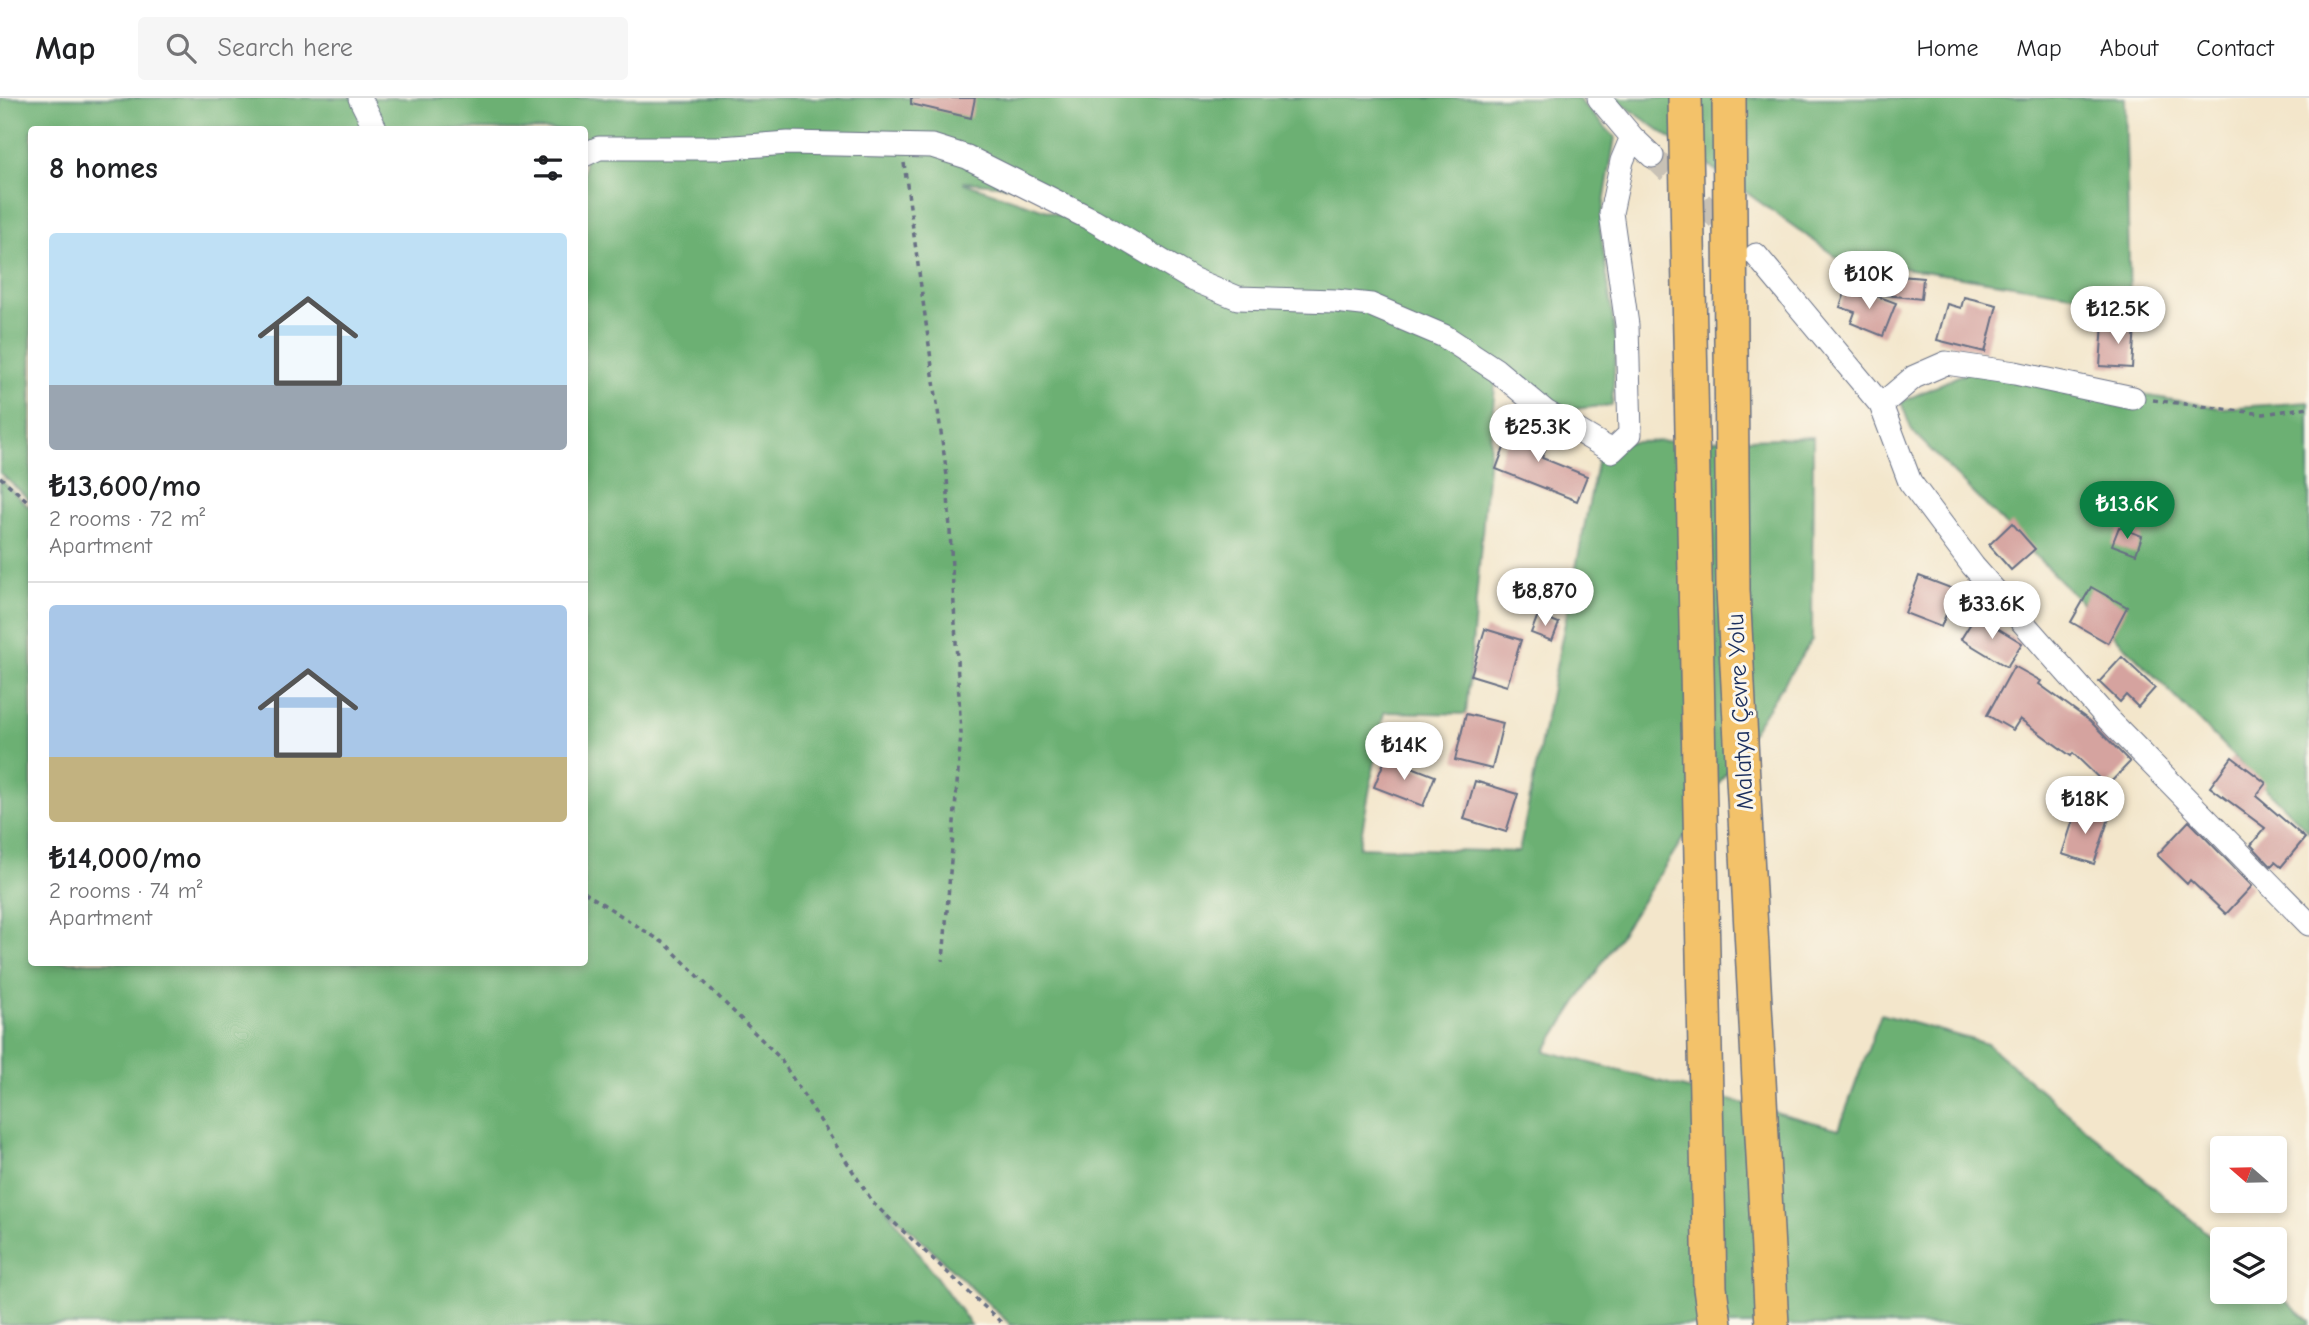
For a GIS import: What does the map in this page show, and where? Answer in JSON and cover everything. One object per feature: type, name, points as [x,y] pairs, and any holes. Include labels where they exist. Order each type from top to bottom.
[{"type":"highway","name":"Malatya Çevre Yolu","points":[[1685,98],[1710,1274],[1715,1325]]},
{"type":"highway","name":"Malatya Çevre Yolu","points":[[1729,98],[1733,590],[1772,1325]]},
{"type":"street","points":[[360,98],[374,126]]},
{"type":"street","points":[[1599,98],[1652,156]]},
{"type":"street","points":[[588,153],[599,148],[720,148],[788,143],[932,146],[967,157],[1093,220],[1192,279],[1238,298],[1335,301],[1371,305],[1444,335],[1496,370],[1546,412],[1612,451],[1630,434],[1627,325],[1611,212],[1622,161],[1632,137]]},
{"type":"street","points":[[1756,255],[1881,405],[1910,482],[1973,566],[2108,719],[2309,924]]},
{"type":"street","points":[[1881,405],[1914,377],[1946,363],[2015,373],[2133,397]]},
{"type":"path","points":[[901,144],[947,476],[961,734],[943,961]]},
{"type":"path","points":[[2133,397],[2264,414],[2309,407]]},
{"type":"path","points":[[0,477],[28,502]]},
{"type":"path","points":[[588,895],[667,945],[779,1057],[874,1204],[1004,1325]]},
{"type":"green space","points":[[0,98],[359,98],[373,126],[28,126],[28,498],[0,473]]},
{"type":"green space","points":[[364,98],[1577,98],[1615,137],[1600,227],[1616,342],[1612,405],[1546,412],[1496,375],[1466,714],[1384,712],[1359,847],[1519,852],[1601,443],[1813,437],[1812,640],[1545,1051],[1839,1129],[1881,1014],[1987,1044],[2210,1236],[2210,1304],[2287,1302],[2309,1321],[2309,1325],[1011,1325],[883,1204],[971,1325],[0,1325],[0,479],[28,506],[28,966],[588,966],[588,126],[381,126]],"holes":[[[964,183],[1044,189],[1131,239]]]},
{"type":"green space","points":[[1614,98],[2125,98],[2130,303],[1838,258]]},
{"type":"green space","points":[[1978,367],[2221,408],[2309,402],[2309,832],[1912,431],[1901,402]]},
{"type":"building","points":[[911,98],[975,98],[971,118],[911,104]]},
{"type":"building","points":[[1888,275],[1923,278],[1921,299],[1886,295]]},
{"type":"building","points":[[1846,290],[1862,296],[1864,291],[1896,303],[1883,336],[1851,323],[1855,312],[1840,307]]},
{"type":"building","points":[[1964,297],[1997,305],[1985,352],[1937,340],[1947,304],[1961,308]]},
{"type":"building","points":[[2103,323],[2135,325],[2132,368],[2100,366]]},
{"type":"building","points":[[1513,424],[1549,438],[1542,458],[1587,476],[1577,501],[1496,469]]},
{"type":"building","points":[[2012,523],[2035,549],[2011,570],[1989,545]]},
{"type":"building","points":[[2119,527],[2142,536],[2136,554],[2112,545]]},
{"type":"building","points":[[1919,576],[1956,590],[1941,627],[1905,613]]},
{"type":"building","points":[[2091,587],[2127,607],[2108,643],[2071,622]]},
{"type":"building","points":[[1538,615],[1559,623],[1552,641],[1531,633]]},
{"type":"building","points":[[1976,615],[2022,643],[2007,667],[1961,639]]},
{"type":"building","points":[[1485,629],[1521,640],[1507,686],[1471,675]]},
{"type":"building","points":[[2122,657],[2155,688],[2138,707],[2126,695],[2120,702],[2099,682]]},
{"type":"building","points":[[2014,666],[2041,681],[2039,684],[2090,721],[2130,762],[2107,786],[2073,753],[2071,756],[2020,719],[2013,730],[1987,715]]},
{"type":"building","points":[[1466,714],[1503,723],[1492,769],[1455,760]]},
{"type":"building","points":[[1386,757],[1435,776],[1423,806],[1374,787]]},
{"type":"building","points":[[2232,757],[2266,783],[2256,796],[2305,838],[2281,867],[2275,862],[2271,866],[2251,845],[2265,828],[2210,787]]},
{"type":"building","points":[[1475,781],[1518,794],[1506,832],[1464,819]]},
{"type":"building","points":[[2077,808],[2109,818],[2094,864],[2062,854]]},
{"type":"building","points":[[2189,821],[2252,886],[2226,914],[2190,880],[2187,884],[2157,855]]},
{"type":"tunnel","points":[[1652,156],[1736,236]]}]
